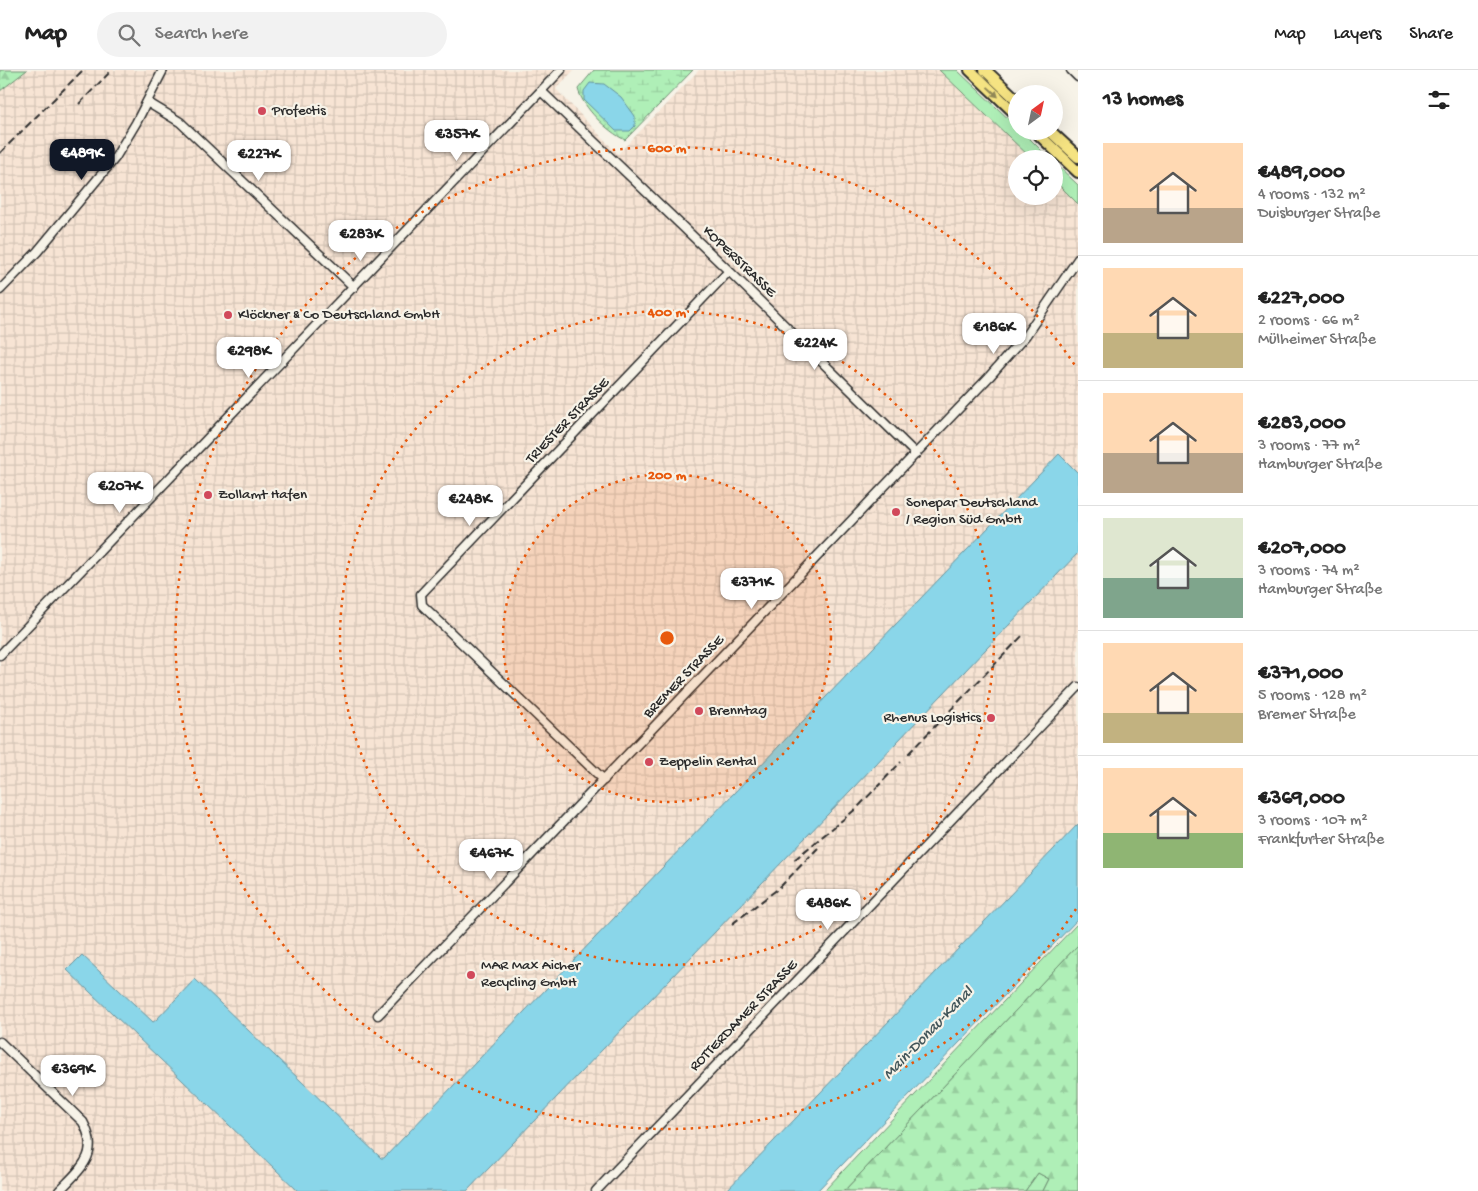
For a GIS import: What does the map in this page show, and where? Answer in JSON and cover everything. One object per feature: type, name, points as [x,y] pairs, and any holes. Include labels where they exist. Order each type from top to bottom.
[{"type":"main road","points":[[970,70],[1008,106]]},
{"type":"main road","points":[[986,70],[1008,91]]},
{"type":"main road","points":[[1044,140],[1078,172]]},
{"type":"main road","points":[[1060,140],[1078,157]]},
{"type":"street","points":[[0,290],[37,252],[115,158],[163,70]]},
{"type":"street","points":[[2,650],[561,70]]},
{"type":"street","points":[[1071,70],[1078,77]]},
{"type":"street","name":"KOPERSTRASSE","points":[[541,91],[916,454]]},
{"type":"street","points":[[147,102],[180,122],[354,286]]},
{"type":"street","name":"BREMER STRASSE","points":[[378,1015],[916,454],[1017,346],[1078,259]]},
{"type":"street","name":"TRIESTER STRASSE","points":[[604,780],[422,604],[422,594],[729,271]]},
{"type":"street","name":"ROTTERDAMER STRASSE","points":[[596,1191],[1078,687]]},
{"type":"street","points":[[0,1042],[83,1122],[88,1132],[90,1140],[89,1155],[81,1168],[58,1191]]},
{"type":"shaded area","points":[[27,70],[574,70],[556,89],[618,154],[699,70],[939,70],[1008,136],[1008,140],[1012,140],[1023,150],[1008,150],[1008,205],[1063,205],[1063,189],[1078,204],[1078,824],[726,1191],[0,1191],[0,91]]},
{"type":"green space","points":[[0,70],[27,70],[0,91]]},
{"type":"green space","points":[[594,70],[693,70],[625,140],[611,131],[590,111],[581,96],[578,89]]},
{"type":"green space","points":[[939,70],[957,70],[1008,118],[1008,136]]},
{"type":"green space","points":[[1012,140],[1031,140],[1041,150],[1023,150]]},
{"type":"green space","points":[[1063,171],[1078,185],[1078,204],[1063,189]]},
{"type":"green space","points":[[1076,925],[1078,926],[1078,945],[844,1191],[824,1191]]},
{"type":"green space","points":[[1078,945],[1078,1191],[1043,1191],[1049,1179],[1038,1173],[1025,1191],[844,1191]]},
{"type":"green space","points":[[1038,1173],[1049,1179],[1043,1191],[1025,1191]]},
{"type":"water","points":[[590,83],[604,84],[621,97],[635,116],[635,126],[630,131],[616,131],[584,100],[584,91]]},
{"type":"water","points":[[1059,454],[1078,473],[1078,553],[467,1191],[298,1191],[67,970],[82,955],[153,1022],[195,979],[381,1158],[384,1158]]},
{"type":"water","name":"Main-Donau-Kanal","points":[[1078,824],[1078,919],[817,1191],[726,1191]]},
{"type":"railway","points":[[0,153],[83,70]]},
{"type":"railway","points":[[79,104],[112,70]]},
{"type":"railway","points":[[908,754],[1024,634]]},
{"type":"railway","points":[[794,860],[857,808],[901,762]]},
{"type":"railway","points":[[732,924],[779,888],[818,848]]},
{"type":"place","name":"Profectis","points":[[262,111]]},
{"type":"place","name":"Klöckner & Co Deutschland GmbH","points":[[228,315]]},
{"type":"place","name":"Zollamt Hafen","points":[[208,495]]},
{"type":"place","name":"Sonepar Deutschland / Region Süd GmbH","points":[[896,512]]},
{"type":"place","name":"Brenntag","points":[[699,711]]},
{"type":"place","name":"Rhenus Logistics","points":[[991,718]]},
{"type":"place","name":"Zeppelin Rental","points":[[649,762]]},
{"type":"place","name":"MAR Max Aicher Recycling GmbH","points":[[471,975]]}]
